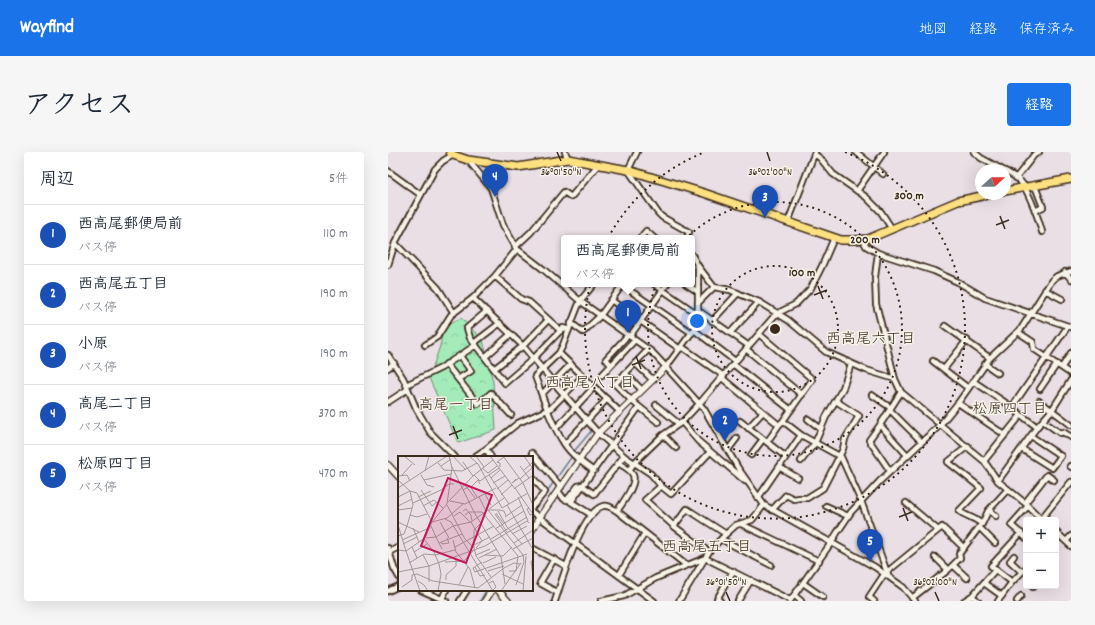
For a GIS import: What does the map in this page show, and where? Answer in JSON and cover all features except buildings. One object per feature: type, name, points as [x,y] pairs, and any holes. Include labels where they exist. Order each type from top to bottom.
[{"type":"main road","points":[[457,154],[468,160],[518,167],[568,159],[628,170],[704,193],[841,240],[863,239],[892,230],[958,201],[975,197]]},
{"type":"main road","points":[[1011,190],[1071,179]]},
{"type":"street","points":[[564,152],[568,159]]},
{"type":"street","points":[[637,152],[628,170],[662,217],[689,232],[688,235]]},
{"type":"street","points":[[856,152],[883,174]]},
{"type":"street","points":[[857,191],[884,152]]},
{"type":"street","points":[[974,152],[992,164]]},
{"type":"street","points":[[1016,178],[1034,155],[1039,152]]},
{"type":"street","points":[[788,222],[815,153],[833,174],[866,197],[881,212],[892,230]]},
{"type":"street","points":[[388,265],[396,244],[420,195],[435,169],[443,161],[457,154]]},
{"type":"street","points":[[468,160],[491,188],[503,225],[516,248],[561,285]]},
{"type":"street","points":[[425,345],[436,337],[454,313],[474,298],[495,276],[516,248],[564,192],[571,197],[598,165]]},
{"type":"street","points":[[388,171],[420,195]]},
{"type":"street","points":[[1011,175],[1021,182],[1035,211],[1042,232]]},
{"type":"street","points":[[1035,186],[1043,207],[1035,211]]},
{"type":"street","points":[[643,235],[646,231],[651,235]]},
{"type":"street","points":[[629,470],[635,462],[663,436],[681,423],[699,404],[776,314],[796,304],[811,288],[834,238]]},
{"type":"street","points":[[863,239],[866,246],[878,253],[934,272],[958,282],[985,298],[1070,326],[1046,357],[1012,407]]},
{"type":"street","points":[[396,244],[438,288],[454,313]]},
{"type":"street","points":[[878,253],[875,277],[876,304],[895,379],[901,392],[940,425],[968,446],[984,461],[998,481],[1039,517]]},
{"type":"street","points":[[695,260],[714,287],[738,293],[759,302],[776,314],[788,320],[826,352],[871,372],[895,379]]},
{"type":"street","points":[[533,528],[598,433],[653,380],[693,332],[698,324],[699,313],[698,265]]},
{"type":"street","points":[[601,601],[624,596],[656,578],[705,558],[790,601],[848,516],[890,471],[940,425],[958,403],[990,358],[1018,332],[1052,280],[1065,272],[1071,271]]},
{"type":"street","points":[[1065,272],[1071,279]]},
{"type":"street","points":[[495,276],[521,299],[529,302],[560,331]]},
{"type":"street","points":[[564,287],[600,316],[648,350],[666,366],[709,416],[728,450],[764,505],[887,574],[903,587],[914,599],[960,558],[959,554],[989,510],[1008,489]]},
{"type":"street","points":[[592,287],[580,301],[559,353],[535,376],[548,411],[565,444],[579,460],[594,471]]},
{"type":"street","points":[[571,323],[583,332],[600,316],[621,287]]},
{"type":"street","points":[[627,287],[693,332],[734,363],[791,410]]},
{"type":"street","points":[[658,287],[730,333],[802,395]]},
{"type":"street","points":[[611,365],[606,359],[629,336],[665,287]]},
{"type":"street","points":[[690,287],[698,292]]},
{"type":"street","points":[[698,303],[714,287]]},
{"type":"street","points":[[1045,290],[1062,299]]},
{"type":"street","points":[[712,321],[738,293]]},
{"type":"street","points":[[474,298],[523,346],[598,433],[624,456],[651,474],[661,486],[671,494],[710,452]]},
{"type":"street","points":[[611,300],[723,377],[763,412],[839,456],[861,501],[887,574]]},
{"type":"street","points":[[730,333],[759,302]]},
{"type":"street","points":[[487,312],[467,328],[470,338],[505,383],[534,358],[563,328],[569,330]]},
{"type":"street","points":[[494,370],[523,346],[548,320]]},
{"type":"street","points":[[388,402],[407,387],[460,356],[500,322]]},
{"type":"street","points":[[945,326],[967,340],[990,358]]},
{"type":"street","points":[[1018,332],[1033,342],[1034,349],[1071,374]]},
{"type":"street","points":[[485,357],[511,334]]},
{"type":"street","points":[[751,455],[781,423],[811,382],[811,378],[759,334]]},
{"type":"street","points":[[602,375],[635,340]]},
{"type":"street","points":[[944,369],[967,340]]},
{"type":"street","points":[[648,350],[615,384],[632,401],[658,422]]},
{"type":"street","points":[[559,353],[619,412]]},
{"type":"street","points":[[1062,367],[1071,353]]},
{"type":"street","points":[[388,355],[394,363],[416,408],[430,432],[453,456]]},
{"type":"street","points":[[458,379],[471,371],[460,356]]},
{"type":"street","points":[[933,361],[968,388]]},
{"type":"street","points":[[388,368],[394,363]]},
{"type":"street","points":[[635,363],[653,380]]},
{"type":"street","points":[[446,364],[478,404],[491,393],[511,415]]},
{"type":"street","points":[[542,394],[571,364]]},
{"type":"street","points":[[802,461],[815,443],[826,417],[843,388],[851,364]]},
{"type":"street","points":[[985,364],[998,373]]},
{"type":"street","points":[[1040,389],[1057,364]]},
{"type":"street","points":[[625,373],[642,390]]},
{"type":"street","points":[[476,456],[486,450],[518,423],[548,411],[583,376]]},
{"type":"street","points":[[998,481],[1052,410],[1069,386],[1071,380]]},
{"type":"street","points":[[973,381],[1012,407],[1038,427]]},
{"type":"street","points":[[556,428],[594,387]]},
{"type":"street","points":[[890,471],[869,440],[901,392]]},
{"type":"street","points":[[872,395],[891,409],[922,442]]},
{"type":"street","points":[[565,444],[607,399]]},
{"type":"street","points":[[772,510],[786,496],[794,499],[807,498],[823,488],[843,449],[845,439],[859,416],[836,401]]},
{"type":"street","points":[[1039,401],[1056,412],[1071,425]]},
{"type":"street","points":[[958,403],[1005,435]]},
{"type":"street","points":[[656,405],[681,423],[710,452],[750,485]]},
{"type":"street","points":[[592,515],[571,502],[639,407]]},
{"type":"street","points":[[748,428],[763,412]]},
{"type":"street","points":[[984,461],[1021,415]]},
{"type":"street","points":[[808,419],[821,428]]},
{"type":"street","points":[[740,421],[786,457]]},
{"type":"street","points":[[1043,421],[1060,433],[1063,432],[1071,437]]},
{"type":"street","points":[[880,425],[908,456]]},
{"type":"street","points":[[758,498],[801,435]]},
{"type":"street","points":[[663,436],[676,448]]},
{"type":"street","points":[[1022,449],[1052,468],[1061,456],[1031,436]]},
{"type":"street","points":[[728,450],[737,438]]},
{"type":"street","points":[[968,446],[948,462],[981,488],[959,511],[968,517],[974,517],[995,543]]},
{"type":"street","points":[[486,450],[490,456]]},
{"type":"street","points":[[532,453],[534,459],[560,489],[564,499],[567,500],[580,485],[594,494],[624,456]]},
{"type":"street","points":[[617,511],[631,488],[634,479],[629,470],[618,463]]},
{"type":"street","points":[[388,465],[398,476]]},
{"type":"street","points":[[779,466],[798,478]]},
{"type":"street","points":[[1012,582],[991,566],[1021,533],[1011,525],[1047,475],[1054,480]]},
{"type":"street","points":[[533,478],[545,492],[533,506]]},
{"type":"street","points":[[1043,517],[1071,482]]},
{"type":"street","points":[[661,486],[645,500],[674,526],[709,552]]},
{"type":"street","points":[[906,503],[938,530]]},
{"type":"street","points":[[679,601],[709,552],[736,525],[752,520],[764,505]]},
{"type":"street","points":[[555,601],[566,566],[580,532],[598,508],[604,506],[609,506],[617,511],[686,565]]},
{"type":"street","points":[[826,506],[848,516]]},
{"type":"street","points":[[674,526],[687,509],[726,534]]},
{"type":"street","points":[[989,510],[996,516]]},
{"type":"street","points":[[533,513],[654,601]]},
{"type":"street","points":[[741,524],[818,561]]},
{"type":"street","points":[[874,601],[870,597],[887,574],[942,527],[964,548]]},
{"type":"street","points":[[619,575],[645,533]]},
{"type":"street","points":[[1059,536],[1071,546]]},
{"type":"street","points":[[1066,541],[1071,536]]},
{"type":"street","points":[[721,539],[771,565]]},
{"type":"street","points":[[533,548],[566,566]]},
{"type":"street","points":[[389,550],[394,568],[398,575]]},
{"type":"street","points":[[998,601],[1012,582],[1022,572],[1010,561],[1014,556]]},
{"type":"street","points":[[935,557],[948,570]]},
{"type":"street","points":[[554,559],[540,583],[558,593]]},
{"type":"street","points":[[953,565],[967,578]]},
{"type":"street","points":[[964,601],[972,596],[996,569]]},
{"type":"street","points":[[720,601],[717,599],[733,571]]},
{"type":"street","points":[[738,601],[751,580]]},
{"type":"street","points":[[803,583],[823,597]]},
{"type":"street","points":[[984,583],[1002,596]]},
{"type":"street","points":[[388,592],[398,587]]},
{"type":"street","points":[[423,591],[444,600]]},
{"type":"street","points":[[460,601],[466,591]]},
{"type":"street","points":[[485,601],[491,591]]},
{"type":"street","points":[[499,591],[508,601]]},
{"type":"street","points":[[794,595],[801,601]]},
{"type":"street","points":[[972,596],[978,601]]},
{"type":"street","points":[[1017,601],[1021,596]]},
{"type":"green space","points":[[461,318],[483,340],[493,382],[496,430],[458,443],[429,378],[440,346],[444,326]]},
{"type":"waterway","points":[[546,493],[576,449],[592,430]]},
{"type":"waterway","points":[[533,511],[539,502]]},
{"type":"waterway","points":[[480,601],[485,591]]},
{"type":"place","name":"高尾二丁目","points":[[495,197]]},
{"type":"place","name":"小原","points":[[765,218]]},
{"type":"place","name":"西高尾郵便局前","points":[[628,333]]},
{"type":"place","name":"西高尾五丁目","points":[[725,441]]},
{"type":"place","name":"松原四丁目","points":[[870,562]]},
{"type":"district","name":"西高尾六丁目","points":[[871,338]]},
{"type":"district","name":"西高尾八丁目","points":[[590,382]]},
{"type":"district","name":"高尾一丁目","points":[[456,404]]},
{"type":"district","name":"松原四丁目","points":[[1010,408]]},
{"type":"district","name":"西高尾五丁目","points":[[707,546]]}]
